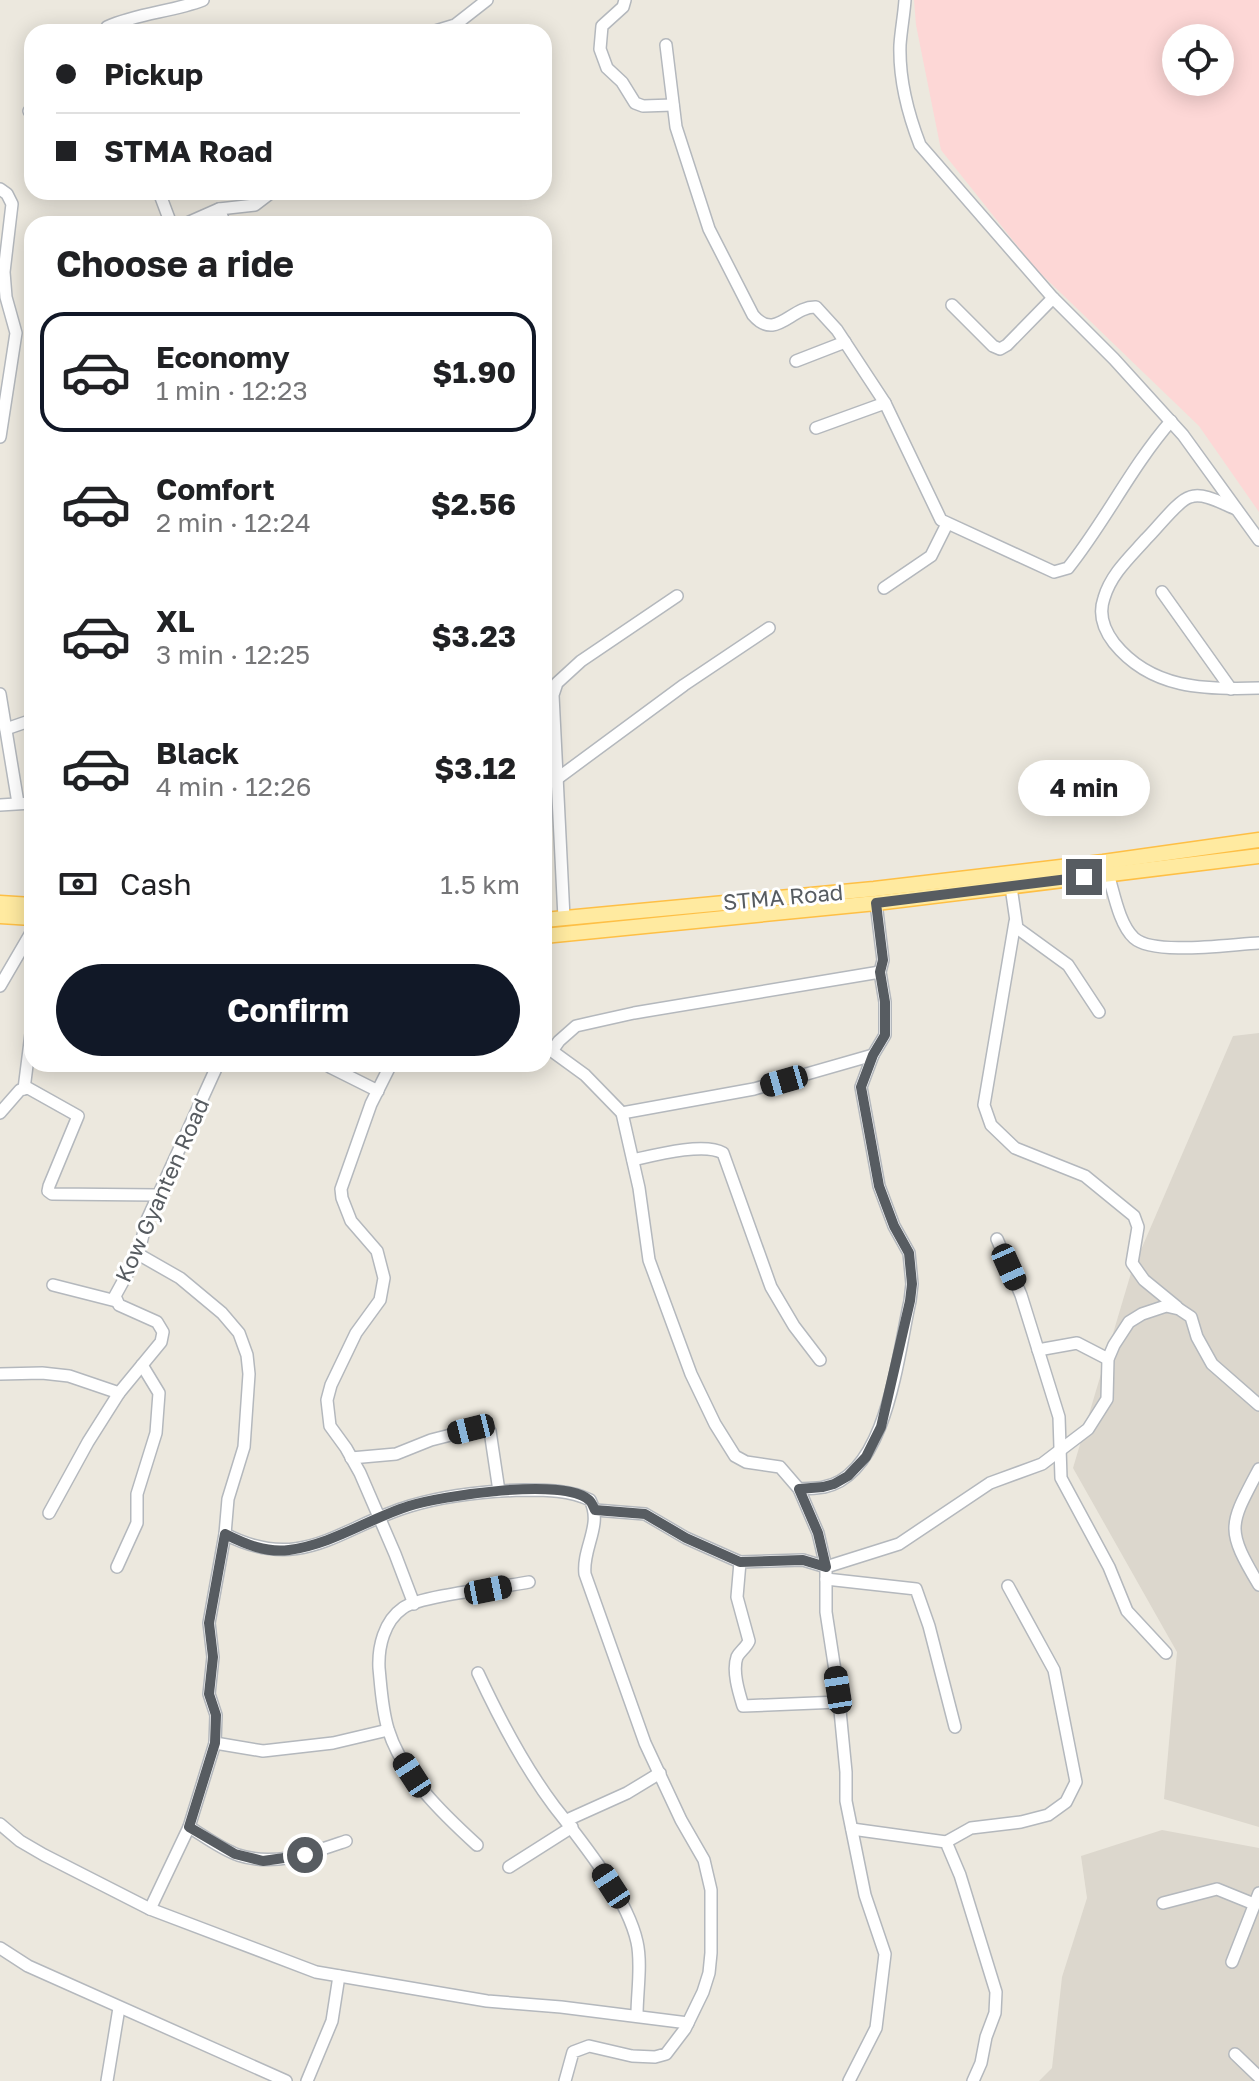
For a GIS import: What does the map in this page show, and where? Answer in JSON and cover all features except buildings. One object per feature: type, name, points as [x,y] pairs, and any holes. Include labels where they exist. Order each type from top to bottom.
[{"type":"main road","name":"STMA Road","points":[[552,919],[874,889],[1259,840]]},
{"type":"main road","name":"STMA Road","points":[[552,935],[876,903],[1259,856]]},
{"type":"main road","points":[[0,903],[24,904]]},
{"type":"main road","points":[[0,916],[24,918]]},
{"type":"street","points":[[114,24],[178,10],[203,0]]},
{"type":"street","points":[[456,24],[487,0]]},
{"type":"street","points":[[625,0],[623,7],[602,26],[600,49],[607,68],[622,82],[635,103],[643,106],[673,105]]},
{"type":"street","points":[[905,0],[900,45],[902,71],[911,121],[920,145],[1053,298],[1171,421],[1259,540]]},
{"type":"street","points":[[666,45],[676,127],[709,229],[753,315],[765,325],[777,324],[813,306],[824,314],[885,403],[936,512],[947,524],[1054,572],[1063,571],[1081,551],[1134,468],[1171,421]]},
{"type":"street","points":[[0,189],[12,204],[4,272],[6,297],[16,333],[0,437]]},
{"type":"street","points":[[200,216],[219,209],[255,205],[262,200]]},
{"type":"street","points":[[219,209],[222,216]]},
{"type":"street","points":[[952,305],[993,346],[1000,349],[1053,298]]},
{"type":"street","points":[[796,361],[845,342]]},
{"type":"street","points":[[816,428],[885,403]]},
{"type":"street","points":[[1237,509],[1200,496],[1185,499],[1123,564],[1104,596],[1101,611],[1107,634],[1136,665],[1171,683],[1208,690],[1259,688]]},
{"type":"street","points":[[884,588],[931,556],[947,524]]},
{"type":"street","points":[[1162,592],[1231,689]]},
{"type":"street","points":[[564,918],[553,695],[557,683],[581,661],[677,596]]},
{"type":"street","points":[[558,778],[684,685],[769,628]]},
{"type":"street","points":[[0,694],[18,803]]},
{"type":"street","points":[[6,729],[24,723]]},
{"type":"street","points":[[0,805],[24,803]]},
{"type":"street","points":[[1108,874],[1126,925],[1134,938],[1144,944],[1163,947],[1259,943]]},
{"type":"street","points":[[1011,887],[1017,928],[1068,965],[1099,1012]]},
{"type":"street","points":[[799,1489],[834,1484],[848,1476],[866,1457],[881,1427],[910,1301],[909,1253],[894,1226],[879,1186],[862,1093],[862,1082],[885,1035],[885,1002],[880,972],[883,960],[876,903]]},
{"type":"street","points":[[1015,922],[984,1105],[991,1125],[1015,1148],[1085,1176],[1134,1216],[1138,1227],[1132,1263],[1144,1280],[1191,1317],[1197,1337],[1212,1364],[1259,1405]]},
{"type":"street","points":[[0,986],[24,945]]},
{"type":"street","points":[[552,1045],[576,1026],[634,1013],[880,972]]},
{"type":"street","points":[[552,1052],[585,1075],[622,1113],[649,1260],[691,1374],[715,1424],[735,1456],[746,1462],[780,1467],[799,1489],[818,1533],[826,1573],[826,1612],[839,1702],[846,1801],[865,1895],[885,1954],[876,2028],[849,2081]]},
{"type":"street","points":[[622,1113],[754,1089],[873,1055]]},
{"type":"street","points":[[0,1113],[24,1089],[26,1072]]},
{"type":"street","name":"Kow Gyanten Road","points":[[49,1513],[119,1393],[161,1342],[163,1332],[157,1322],[116,1301],[115,1296],[138,1254],[157,1195],[214,1072]]},
{"type":"street","points":[[340,1072],[378,1091]]},
{"type":"street","points":[[387,1072],[371,1104],[341,1189],[351,1221],[377,1251],[384,1278],[380,1300],[356,1333],[327,1400],[330,1426],[351,1458],[380,1518],[414,1604]]},
{"type":"street","points":[[24,1089],[28,1088],[78,1116],[48,1191],[52,1194],[157,1195]]},
{"type":"street","points":[[633,1160],[685,1151],[713,1149],[723,1153],[771,1287],[794,1326],[820,1360]]},
{"type":"street","points":[[997,1239],[1021,1295],[1059,1417],[1061,1478],[1109,1567],[1127,1611],[1166,1653]]},
{"type":"street","points":[[138,1254],[180,1278],[222,1313],[239,1333],[247,1355],[249,1374],[244,1447],[228,1499],[209,1623],[213,1657],[209,1694],[216,1715],[215,1743],[189,1827],[150,1909]]},
{"type":"street","points":[[53,1285],[116,1301]]},
{"type":"street","points":[[826,1573],[899,1544],[990,1483],[1042,1464],[1088,1429],[1104,1408],[1108,1359],[1118,1335],[1129,1322],[1166,1306],[1179,1309],[1191,1317]]},
{"type":"street","points":[[1038,1350],[1077,1343],[1108,1359]]},
{"type":"street","points":[[117,1567],[137,1523],[137,1494],[156,1433],[159,1393],[142,1365]]},
{"type":"street","points":[[0,1374],[69,1376],[119,1393]]},
{"type":"street","points":[[351,1458],[396,1454],[431,1440],[486,1426],[490,1431],[499,1491]]},
{"type":"street","points":[[1259,1469],[1234,1520],[1240,1553],[1259,1585]]},
{"type":"street","points":[[225,1534],[253,1546],[287,1550],[339,1538],[408,1506],[446,1497],[499,1491],[546,1491],[580,1495],[590,1500],[596,1519],[584,1563],[585,1574],[625,1691],[681,1820],[704,1860],[711,1890],[709,1973],[688,2023],[666,2054],[632,2056],[589,2046],[573,2052],[565,2081]]},
{"type":"street","points":[[595,1510],[645,1514],[686,1538],[740,1562],[803,1560],[826,1573],[916,1589],[929,1626],[955,1727]]},
{"type":"street","points":[[740,1562],[737,1597],[749,1638],[748,1647],[738,1654],[736,1663],[743,1706],[839,1702]]},
{"type":"street","points":[[477,1845],[424,1792],[399,1754],[388,1730],[379,1658],[385,1629],[404,1606],[529,1582]]},
{"type":"street","points":[[852,1829],[946,1842],[971,1828],[1021,1822],[1048,1815],[1066,1802],[1076,1782],[1054,1670],[1008,1586]]},
{"type":"street","points":[[478,1673],[499,1717],[554,1806],[570,1824],[611,1886],[632,1927],[638,1945],[637,2015]]},
{"type":"street","points":[[215,1743],[263,1751],[333,1743],[388,1730]]},
{"type":"street","points":[[509,1867],[570,1824],[660,1773]]},
{"type":"street","points":[[0,1824],[44,1855],[150,1909],[316,1972],[487,2001],[637,2015],[688,2023]]},
{"type":"street","points":[[189,1827],[235,1854],[263,1861],[305,1855],[346,1841]]},
{"type":"street","points":[[946,1842],[960,1875],[996,1992],[995,2013],[973,2081]]},
{"type":"street","points":[[1163,1903],[1217,1889],[1257,1898],[1232,1962]]},
{"type":"street","points":[[0,1948],[28,1966],[286,2081]]},
{"type":"street","points":[[307,2081],[332,2021],[339,1976]]},
{"type":"street","points":[[107,2081],[119,2008]]},
{"type":"street","points":[[1235,2054],[1259,2077]]},
{"type":"shaded area","points":[[914,0],[1259,0],[1259,512],[1199,426],[1035,268],[941,150],[916,25]]},
{"type":"shaded area","points":[[1259,1033],[1259,1827],[1164,1799],[1177,1652],[1073,1468],[1131,1273],[1233,1036]]},
{"type":"shaded area","points":[[1162,1830],[1259,1848],[1259,2081],[1039,2081],[1052,2068],[1062,1977],[1087,1898],[1081,1856]]},
{"type":"route","points":[[305,1855],[263,1861],[235,1854],[189,1827],[215,1743],[216,1715],[209,1694],[213,1657],[209,1623],[225,1534],[253,1546],[287,1550],[339,1538],[408,1506],[446,1497],[504,1490],[558,1491],[590,1500],[595,1510],[645,1514],[686,1538],[740,1562],[803,1560],[826,1567],[818,1533],[799,1489],[823,1487],[842,1480],[866,1457],[881,1427],[912,1284],[909,1253],[894,1226],[879,1186],[861,1087],[886,1028],[880,972],[883,960],[881,934],[876,903],[1084,877]]}]
